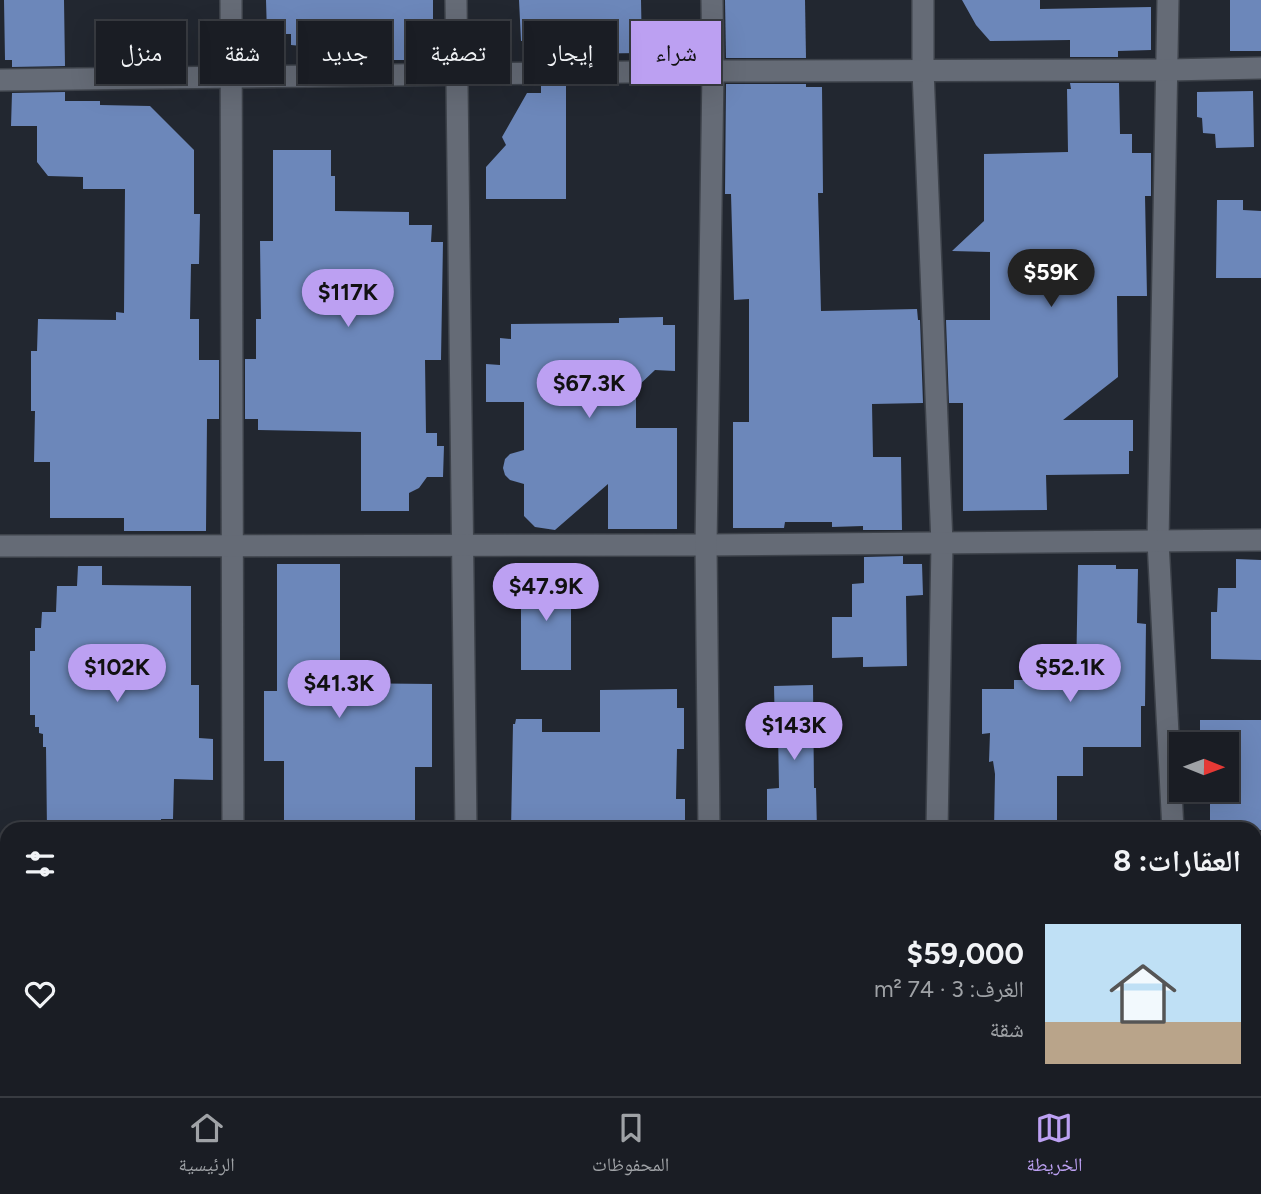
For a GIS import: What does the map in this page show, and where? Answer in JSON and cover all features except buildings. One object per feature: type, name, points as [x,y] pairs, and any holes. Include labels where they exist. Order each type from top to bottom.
[{"type":"street","points":[[231,0],[231,21]]},
{"type":"street","points":[[456,0],[456,21]]},
{"type":"street","points":[[712,0],[712,21]]},
{"type":"street","points":[[923,0],[923,70],[942,544],[937,822]]},
{"type":"street","points":[[1168,0],[1169,70],[1158,541],[1173,822]]},
{"type":"street","points":[[721,71],[1261,68]]},
{"type":"street","points":[[510,74],[631,72]]},
{"type":"street","points":[[284,77],[406,76]]},
{"type":"street","points":[[0,80],[200,78]]},
{"type":"street","points":[[232,84],[233,822]]},
{"type":"street","points":[[457,84],[466,822]]},
{"type":"street","points":[[709,822],[706,545],[713,84]]},
{"type":"street","points":[[0,546],[942,544],[1261,540]]}]
